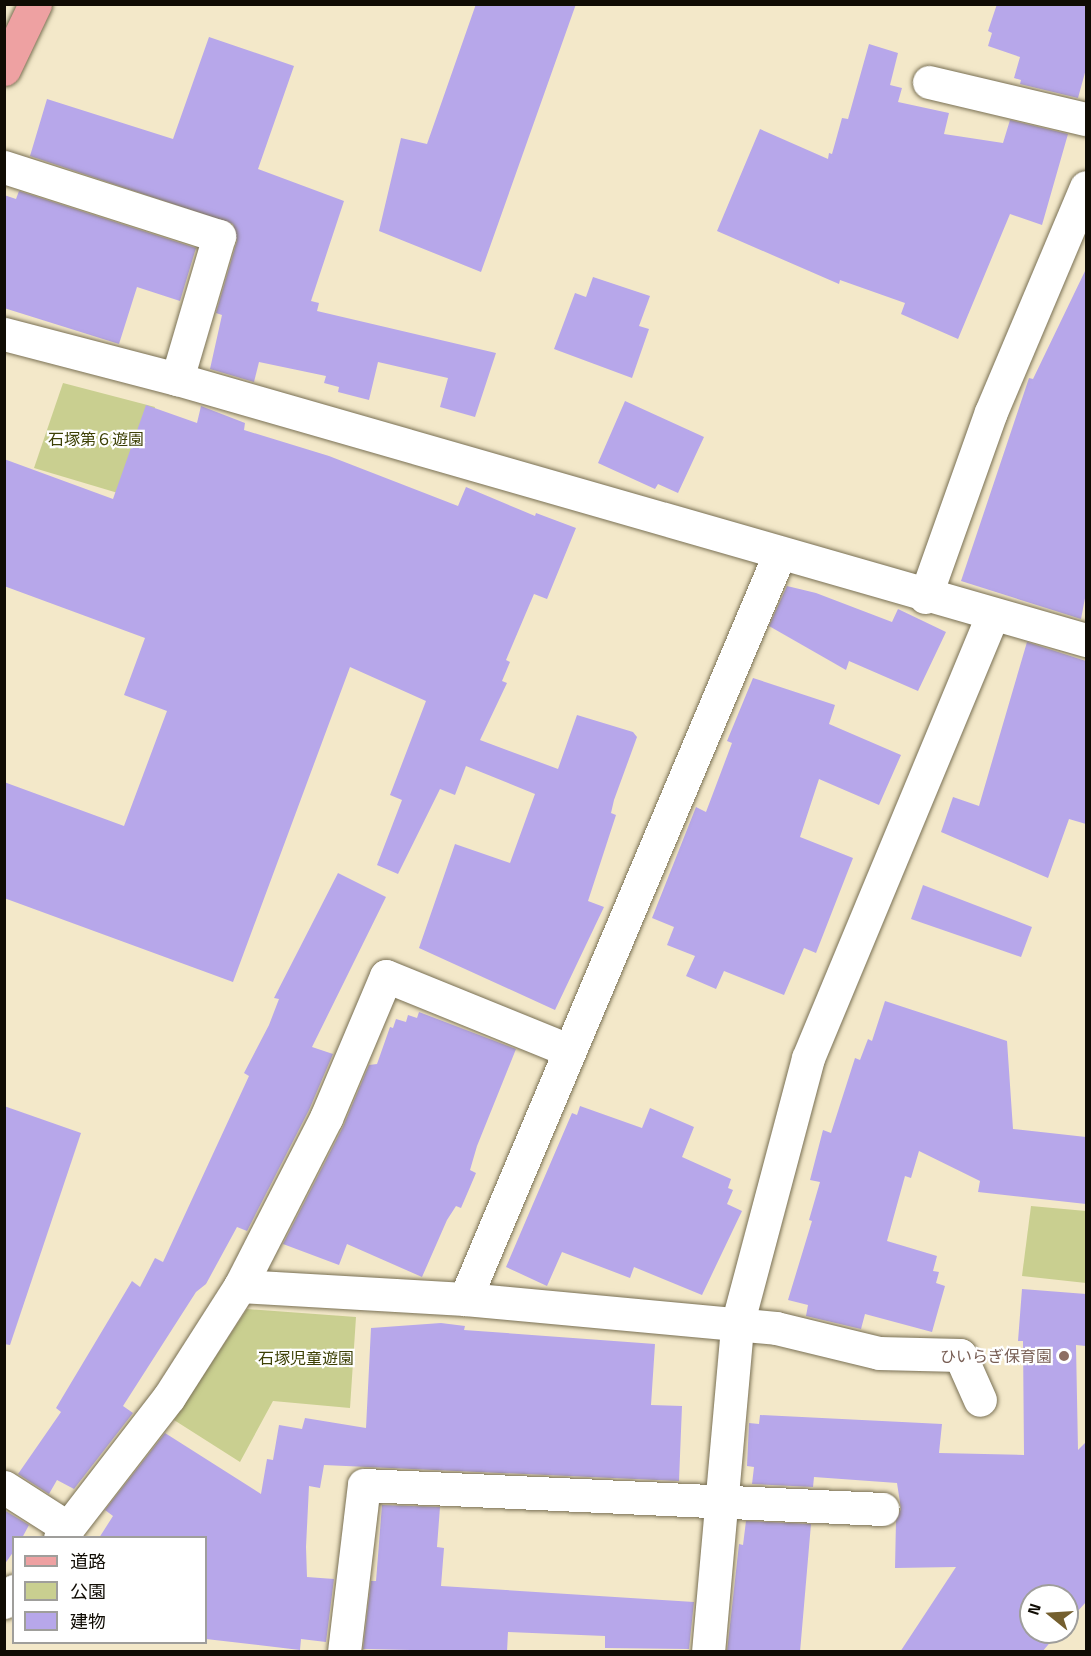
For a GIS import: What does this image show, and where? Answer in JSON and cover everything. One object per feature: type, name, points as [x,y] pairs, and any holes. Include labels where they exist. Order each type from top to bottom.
[{"type":"main road","points":[[4,69],[35,4]]},
{"type":"street","points":[[929,82],[1086,119]]},
{"type":"street","points":[[4,166],[219,236],[177,379]]},
{"type":"street","points":[[925,597],[991,412],[1086,187]]},
{"type":"street","points":[[4,334],[177,379],[925,597],[1086,640]]},
{"type":"street","points":[[465,1299],[568,1050],[779,555]]},
{"type":"street","points":[[708,1652],[724,1500],[737,1324],[808,1058],[992,616]]},
{"type":"street","points":[[4,1487],[64,1533],[170,1397],[240,1286],[326,1118],[386,976],[568,1050]]},
{"type":"street","points":[[240,1286],[465,1299],[737,1324],[776,1328],[879,1353],[960,1355],[981,1400]]},
{"type":"street","points":[[344,1652],[364,1485],[882,1509]]},
{"type":"green space","name":"石塚第６遊園","points":[[63,383],[155,407],[128,496],[34,468]]},
{"type":"green space","points":[[1031,1206],[1086,1211],[1086,1283],[1022,1276]]},
{"type":"green space","name":"石塚児童遊園","points":[[247,1309],[356,1317],[350,1408],[273,1401],[240,1462],[174,1420]]},
{"type":"building","points":[[476,4],[576,4],[481,272],[379,231],[401,138],[427,144]]},
{"type":"building","points":[[997,4],[1086,4],[1086,69],[1078,98],[1020,84],[1021,80],[1014,78],[1020,57],[988,46],[992,33],[988,31]]},
{"type":"building","points":[[209,37],[294,66],[258,169],[344,201],[311,301],[319,303],[317,311],[496,353],[475,417],[440,407],[448,378],[378,362],[369,400],[338,392],[339,387],[324,383],[326,376],[259,362],[254,382],[210,369],[222,315],[216,313],[237,241],[233,224],[30,156],[47,99],[173,139]]},
{"type":"building","points":[[869,44],[898,53],[890,85],[902,88],[898,102],[949,113],[944,134],[1003,143],[1010,120],[1068,134],[1042,225],[1010,214],[958,339],[901,314],[905,303],[840,280],[839,284],[717,231],[760,129],[828,159],[829,153],[832,154],[842,118],[848,119]]},
{"type":"building","points":[[19,191],[196,248],[180,301],[137,287],[119,344],[4,308],[4,195],[16,199]]},
{"type":"building","points":[[1086,269],[1086,593],[1081,619],[961,581],[1029,378],[1033,379]]},
{"type":"building","points":[[593,277],[650,296],[639,326],[649,329],[632,378],[554,349],[575,293],[586,297]]},
{"type":"building","points":[[625,401],[704,437],[678,493],[658,484],[655,489],[598,463]]},
{"type":"building","points":[[146,405],[197,423],[201,406],[245,423],[244,430],[329,456],[458,506],[466,487],[535,516],[536,513],[576,528],[547,599],[534,594],[506,660],[510,662],[502,681],[507,683],[480,740],[558,769],[577,715],[633,732],[637,737],[614,800],[611,813],[616,815],[588,901],[604,907],[555,1010],[419,948],[455,844],[510,863],[535,794],[466,766],[455,795],[440,789],[398,874],[377,865],[402,800],[390,795],[426,701],[350,667],[233,982],[4,898],[4,782],[124,826],[167,711],[124,695],[145,638],[4,586],[4,459],[113,499]]},
{"type":"building","points":[[787,586],[816,593],[892,622],[898,609],[946,632],[918,691],[849,661],[846,670],[769,626]]},
{"type":"building","points":[[1027,642],[1086,661],[1086,824],[1069,819],[1048,878],[941,832],[953,797],[979,806]]},
{"type":"building","points":[[753,678],[835,705],[829,724],[901,755],[879,805],[819,779],[800,837],[853,858],[816,953],[804,948],[784,995],[724,971],[716,989],[686,976],[695,956],[667,945],[674,927],[652,918],[696,807],[706,812],[732,743],[727,741]]},
{"type":"building","points":[[338,873],[386,897],[312,1047],[333,1054],[309,1110],[247,1231],[237,1227],[206,1284],[196,1292],[123,1406],[133,1413],[74,1489],[57,1480],[49,1494],[18,1474],[61,1412],[56,1408],[132,1281],[140,1287],[155,1258],[163,1262],[249,1076],[244,1073],[269,1025],[279,999],[274,998]]},
{"type":"building","points":[[923,885],[1032,927],[1021,957],[911,919]]},
{"type":"building","points":[[885,1001],[1007,1041],[1013,1129],[1086,1137],[1086,1204],[978,1192],[980,1181],[919,1151],[911,1178],[905,1176],[887,1241],[937,1256],[933,1271],[939,1272],[936,1283],[945,1286],[932,1332],[865,1314],[861,1329],[806,1316],[808,1305],[788,1300],[812,1221],[809,1220],[820,1182],[810,1180],[823,1130],[831,1133],[855,1058],[860,1060],[868,1039],[872,1041]]},
{"type":"building","points":[[419,1012],[516,1049],[477,1146],[470,1170],[476,1173],[461,1208],[456,1206],[447,1220],[422,1277],[347,1244],[339,1265],[283,1244],[343,1127],[369,1065],[377,1064],[390,1027],[393,1028],[396,1019],[406,1022],[408,1015],[417,1018]]},
{"type":"building","points":[[4,1106],[81,1133],[10,1345],[4,1344]]},
{"type":"building","points":[[580,1106],[642,1128],[650,1108],[694,1127],[682,1157],[731,1179],[728,1188],[733,1190],[727,1204],[742,1211],[702,1295],[634,1267],[630,1278],[562,1252],[547,1286],[506,1267],[572,1113],[577,1115]]},
{"type":"building","points":[[1022,1289],[1086,1294],[1086,1346],[1076,1345],[1078,1450],[1086,1442],[1086,1602],[1079,1610],[1079,1584],[1019,1584],[1019,1644],[1049,1644],[1042,1652],[900,1652],[956,1567],[895,1568],[896,1521],[901,1509],[897,1483],[814,1477],[813,1487],[752,1484],[754,1467],[747,1466],[749,1423],[759,1424],[760,1415],[942,1424],[939,1453],[1024,1455],[1023,1341],[1018,1341]]},
{"type":"building","points":[[441,1323],[465,1326],[464,1330],[655,1344],[651,1405],[682,1406],[679,1481],[324,1465],[320,1488],[309,1486],[306,1547],[307,1577],[334,1579],[326,1642],[301,1639],[300,1650],[207,1639],[207,1536],[100,1536],[113,1516],[105,1510],[165,1433],[261,1494],[267,1459],[273,1460],[279,1425],[302,1429],[305,1418],[366,1428],[371,1328]]},
{"type":"building","points":[[382,1505],[440,1507],[437,1547],[444,1548],[441,1586],[694,1602],[689,1649],[605,1648],[605,1636],[508,1632],[507,1652],[363,1649],[371,1581],[376,1581]]},
{"type":"building","points":[[4,1510],[29,1525],[23,1536],[12,1536],[12,1554],[4,1565]]},
{"type":"building","points":[[746,1521],[811,1524],[800,1652],[727,1652],[739,1544],[743,1545]]},
{"type":"place","name":"ひいらぎ保育園","points":[[1064,1356]]}]
